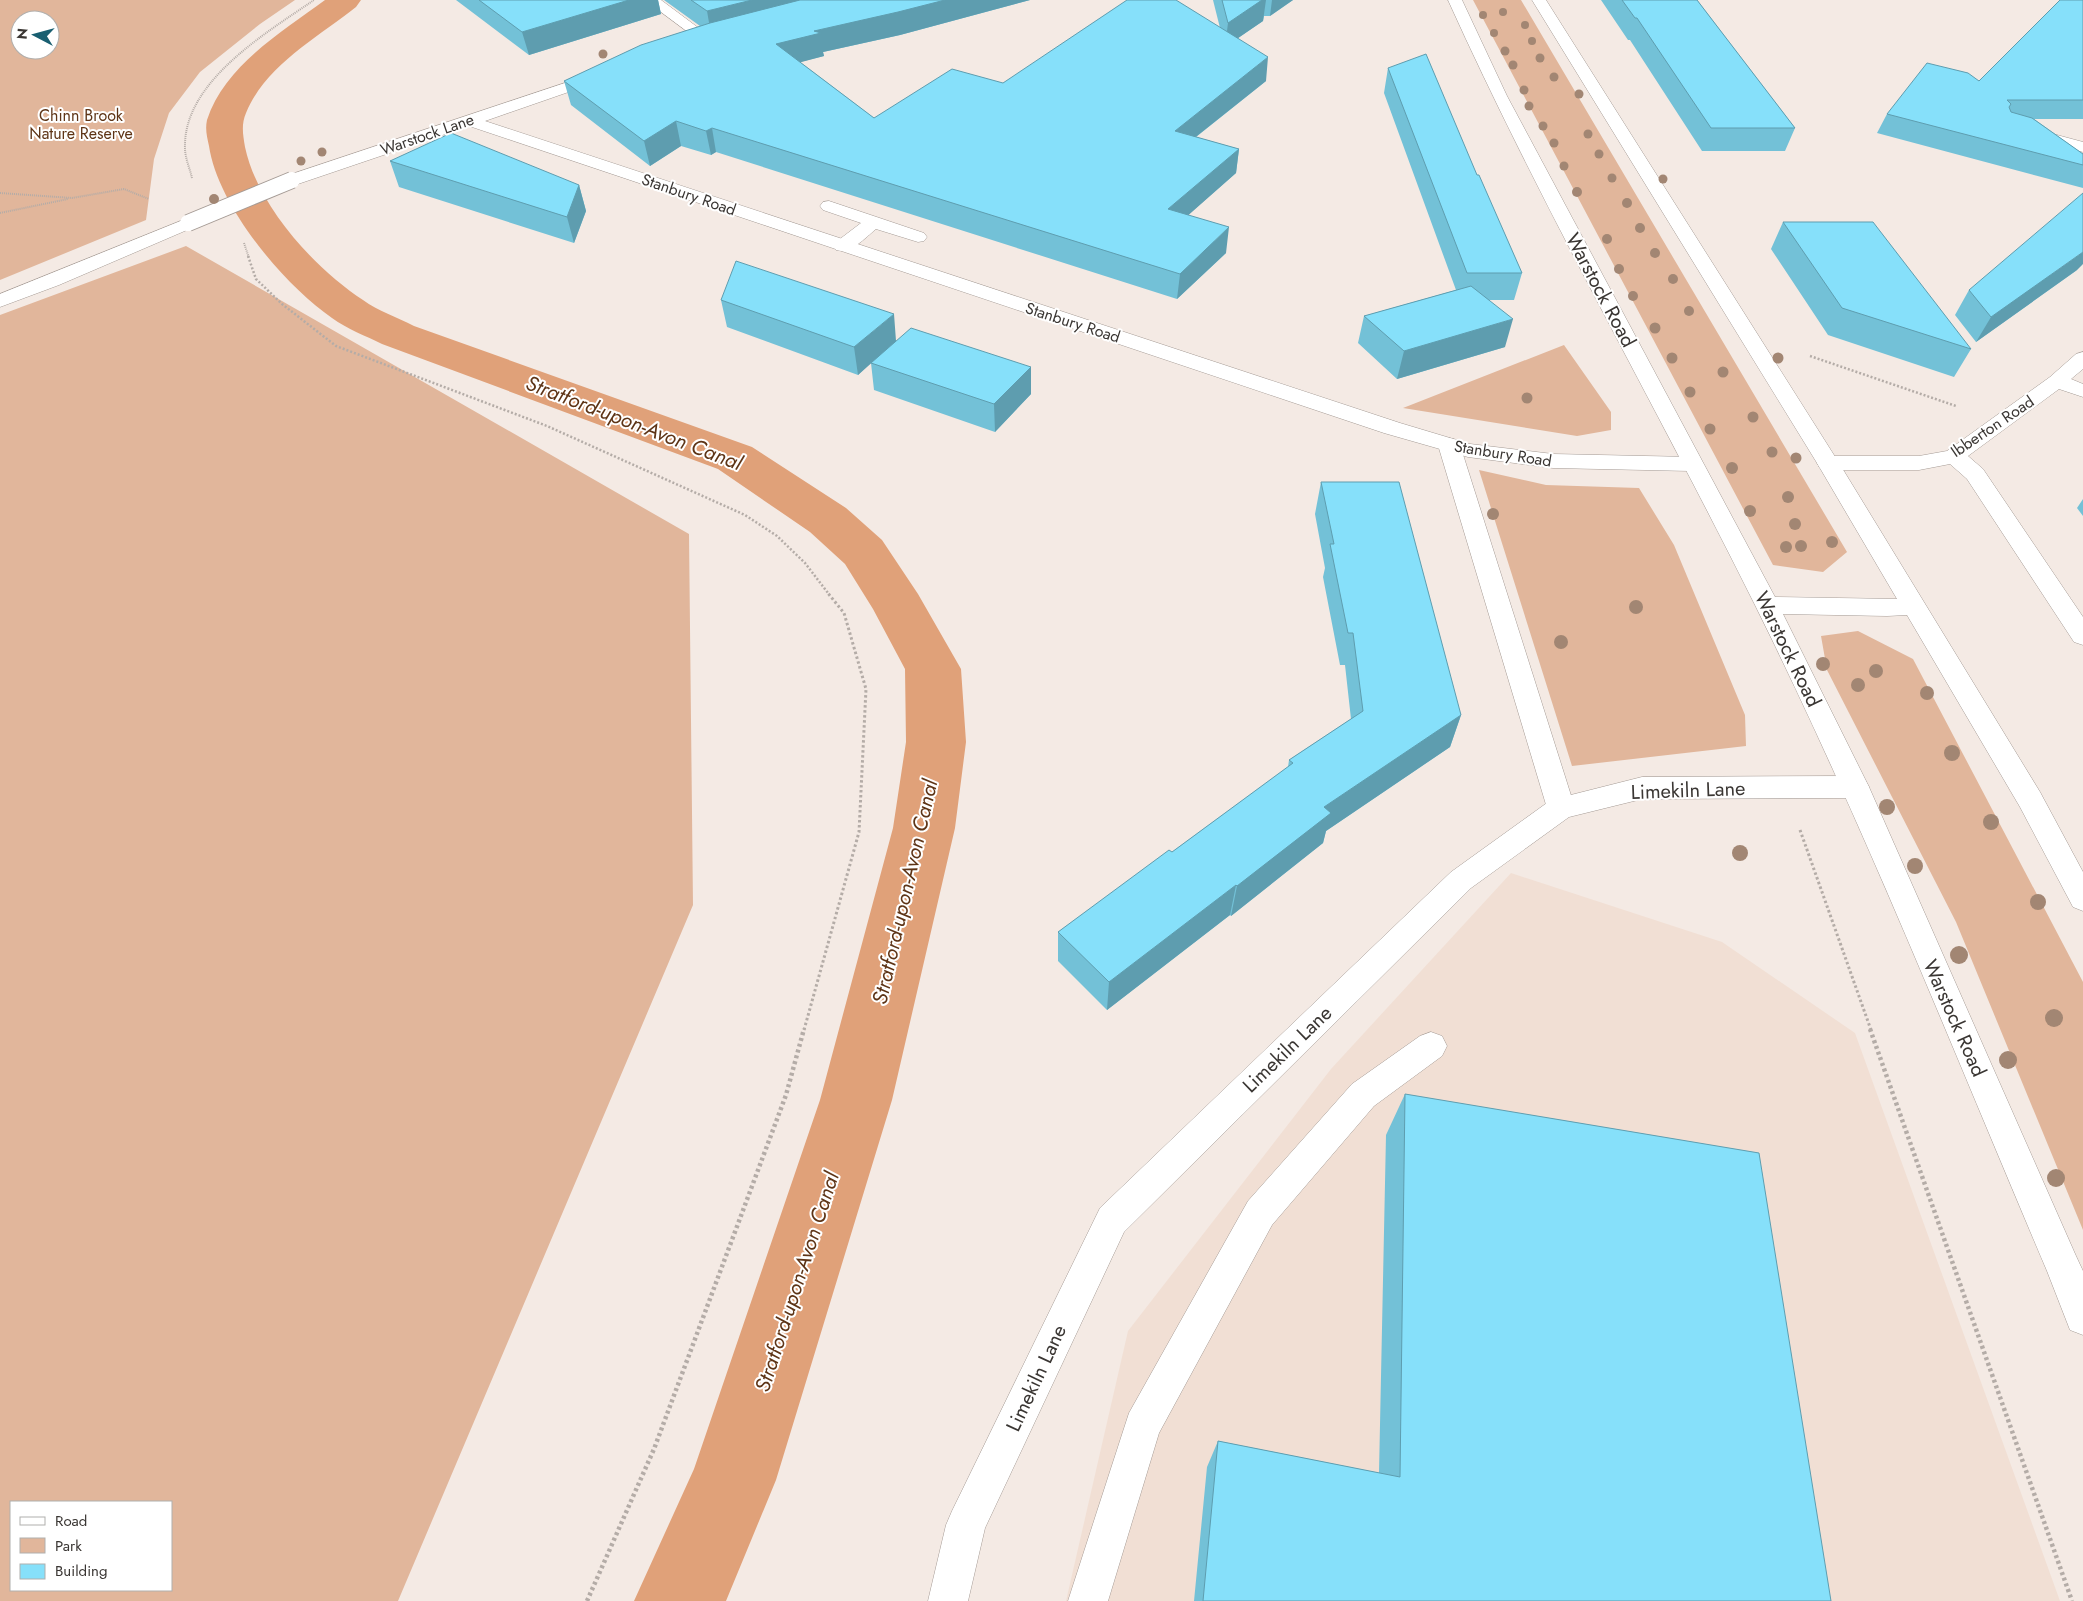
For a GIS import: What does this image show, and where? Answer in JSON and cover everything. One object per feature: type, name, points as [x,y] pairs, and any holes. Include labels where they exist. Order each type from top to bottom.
[{"type":"street","points":[[652,0],[709,41]]},
{"type":"street","name":"Warstock Road","points":[[1455,0],[1499,96],[1691,464],[1767,605],[1855,788],[2064,1268],[2083,1317]]},
{"type":"street","points":[[1539,0],[1828,463],[2030,800],[2083,899]]},
{"type":"street","points":[[690,47],[727,36]]},
{"type":"street","name":"Warstock Lane","points":[[0,301],[292,180],[616,71]]},
{"type":"street","name":"Stanbury Road","points":[[467,120],[842,246],[1392,428],[1449,445],[1468,450],[1553,461],[1691,464]]},
{"type":"street","points":[[2017,129],[2083,147]]},
{"type":"street","points":[[829,206],[918,237]]},
{"type":"street","points":[[842,246],[874,222]]},
{"type":"street","name":"Ibberton Road","points":[[1828,463],[1919,463],[1954,456],[2057,381],[2083,358]]},
{"type":"street","points":[[2057,381],[2083,391]]},
{"type":"street","points":[[1449,445],[1561,808]]},
{"type":"street","points":[[1954,456],[1975,474],[2083,636]]},
{"type":"street","points":[[1767,605],[1887,608],[1914,606]]},
{"type":"street","name":"Limekiln Lane","points":[[948,1601],[966,1525],[1112,1220],[1461,880],[1561,808],[1642,788],[1855,788]]},
{"type":"street","points":[[1088,1601],[1142,1426],[1260,1213],[1363,1095],[1431,1046]]},
{"type":"path","points":[[194,181],[187,167],[184,136],[193,106],[213,79],[246,50],[314,0]]},
{"type":"path","points":[[0,214],[124,189],[148,199]]},
{"type":"path","points":[[0,193],[72,198]]},
{"type":"path","points":[[242,236],[256,279],[282,304],[336,346],[547,426],[745,515],[777,536],[805,562],[844,613],[866,689],[859,832],[786,1095],[654,1450],[587,1601]]},
{"type":"path","points":[[1809,356],[2002,421]]},
{"type":"path","points":[[1785,787],[2072,1601]]},
{"type":"shaded area","points":[[1511,873],[1722,942],[1855,1033],[2060,1601],[1066,1601],[1128,1331],[1331,1069]]},
{"type":"green space","name":"Chinn Brook Nature Reserve","points":[[0,0],[295,0],[260,24],[200,72],[169,113],[154,159],[146,220],[0,280]]},
{"type":"green space","points":[[1473,0],[1521,0],[1847,552],[1823,572],[1773,565]]},
{"type":"green space","points":[[186,246],[689,534],[693,905],[398,1601],[0,1601],[0,315]]},
{"type":"green space","points":[[1564,345],[1611,412],[1611,430],[1577,436],[1403,408]]},
{"type":"green space","points":[[1479,470],[1546,485],[1639,488],[1674,545],[1745,715],[1746,746],[1572,766]]},
{"type":"green space","points":[[1858,631],[1913,659],[2083,982],[2083,1230],[1956,922],[1827,670],[1821,636]]},
{"type":"building","points":[[479,0],[629,0],[522,32]]},
{"type":"building","points":[[691,0],[752,0],[707,11]]},
{"type":"building","points":[[800,0],[945,0],[814,31],[821,33],[776,44],[874,118],[952,69],[1003,83],[1127,0],[1176,0],[1268,57],[1175,131],[1239,149],[1168,209],[1229,227],[1180,274],[712,128],[706,131],[676,121],[644,141],[564,81],[641,45],[710,23]]},
{"type":"building","points":[[1222,0],[1262,0],[1228,23]]},
{"type":"building","points":[[1622,0],[1697,0],[1795,128],[1711,128],[1637,18],[1635,18]]},
{"type":"building","points":[[2060,0],[2083,0],[2083,100],[2007,100],[2011,104],[2009,107],[2011,112],[2032,118],[2083,154],[2083,165],[1887,114],[1927,63],[1968,73],[1979,81]]},
{"type":"building","points":[[1426,54],[1477,175],[1479,175],[1522,273],[1467,273],[1388,68]]},
{"type":"building","points":[[451,133],[579,185],[567,217],[390,161]]},
{"type":"building","points":[[2083,193],[2083,252],[1991,317],[1969,290]]},
{"type":"building","points":[[1783,222],[1873,222],[1971,349],[1842,308]]},
{"type":"building","points":[[736,261],[894,314],[854,347],[721,300]]},
{"type":"building","points":[[1471,286],[1513,319],[1404,351],[1364,316]]},
{"type":"building","points":[[911,328],[1031,367],[994,404],[871,363]]},
{"type":"building","points":[[1321,482],[1399,482],[1461,715],[1324,807],[1331,813],[1109,982],[1058,932],[1169,850],[1172,852],[1293,763],[1289,760],[1363,711],[1353,633],[1348,633],[1330,544],[1334,544]]},
{"type":"building","points":[[1405,1094],[1759,1153],[1831,1601],[1203,1601],[1218,1441],[1400,1477]]},
{"type":"waterway","name":"Stratford-upon-Avon Canal","points":[[345,0],[284,46],[254,73],[234,101],[225,123],[224,129],[228,154],[238,179],[251,205],[286,253],[306,275],[347,309],[398,335],[735,458],[828,520],[864,552],[899,607],[933,669],[936,742],[924,828],[856,1100],[733,1480],[680,1601]]}]
